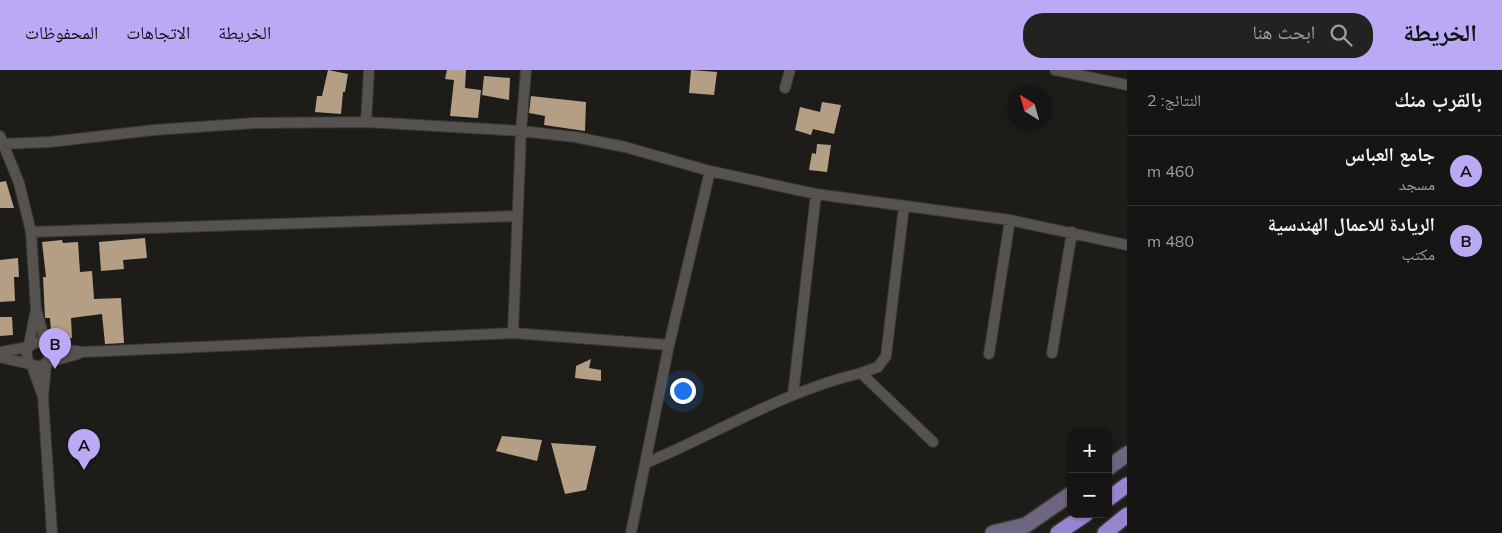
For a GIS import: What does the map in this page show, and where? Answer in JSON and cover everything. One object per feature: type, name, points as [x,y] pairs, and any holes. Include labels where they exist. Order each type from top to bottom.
[{"type":"highway","points":[[1112,496],[1127,485]]},
{"type":"highway","points":[[1105,533],[1127,515]]},
{"type":"highway","points":[[1058,533],[1080,518]]},
{"type":"main road","points":[[1112,465],[1127,454]]},
{"type":"main road","points":[[993,533],[1026,525],[1067,497]]},
{"type":"main road","points":[[1026,533],[1067,504]]},
{"type":"street","points":[[366,122],[369,70]]},
{"type":"street","points":[[513,333],[521,131],[526,70]]},
{"type":"street","points":[[785,88],[790,70]]},
{"type":"street","points":[[1055,70],[1127,85]]},
{"type":"street","points":[[43,397],[26,354],[36,310],[31,232],[18,183],[0,141],[50,142],[154,130],[256,122],[366,122],[521,131],[575,137],[626,147],[710,172],[816,194],[1010,220],[1127,245]]},
{"type":"street","points":[[631,533],[669,345],[710,172]]},
{"type":"street","points":[[793,395],[816,194]]},
{"type":"street","points":[[646,463],[827,381],[878,368],[886,356],[904,206]]},
{"type":"street","points":[[31,232],[517,216]]},
{"type":"street","points":[[989,354],[1010,220]]},
{"type":"street","points":[[1052,353],[1072,232]]},
{"type":"street","points":[[36,310],[51,357],[48,363],[43,397],[52,533]]},
{"type":"street","points":[[0,352],[29,346],[38,342],[48,346],[84,352],[513,333],[669,345]]},
{"type":"street","points":[[0,357],[42,367],[48,363],[84,352]]},
{"type":"street","points":[[860,373],[933,442]]},
{"type":"building","points":[[328,70],[348,74],[345,92],[343,92],[341,114],[315,112],[317,96],[322,96]]},
{"type":"building","points":[[447,70],[466,70],[465,88],[481,90],[478,118],[450,116],[454,80],[445,79]]},
{"type":"building","points":[[691,70],[717,72],[714,95],[689,93]]},
{"type":"building","points":[[484,76],[510,78],[509,100],[482,95]]},
{"type":"building","points":[[531,96],[586,102],[585,131],[544,125],[545,116],[529,113]]},
{"type":"building","points":[[822,102],[841,105],[834,134],[813,129],[811,135],[795,130],[800,107],[820,112]]},
{"type":"building","points":[[817,144],[831,145],[827,172],[809,170],[812,153],[816,154]]},
{"type":"building","points":[[6,181],[14,208],[0,208],[0,182]]},
{"type":"building","points":[[145,238],[147,258],[123,260],[124,269],[101,271],[99,242]]},
{"type":"building","points":[[62,240],[63,243],[78,242],[80,272],[92,271],[94,299],[121,298],[124,343],[105,344],[102,314],[71,318],[72,338],[60,339],[59,331],[51,331],[50,318],[45,318],[43,277],[46,277],[42,242]]},
{"type":"building","points":[[18,258],[19,277],[14,277],[15,301],[0,302],[0,260]]},
{"type":"building","points":[[0,317],[12,317],[13,335],[0,336]]},
{"type":"building","points":[[591,359],[589,368],[601,370],[601,381],[575,378],[576,366]]},
{"type":"building","points":[[502,436],[542,440],[537,461],[496,451]]},
{"type":"building","points":[[551,443],[596,446],[586,490],[565,494]]},
{"type":"place","name":"الريادة للاعمال الهندسية","points":[[55,369]]},
{"type":"place","name":"جامع العباس","points":[[84,470]]}]
